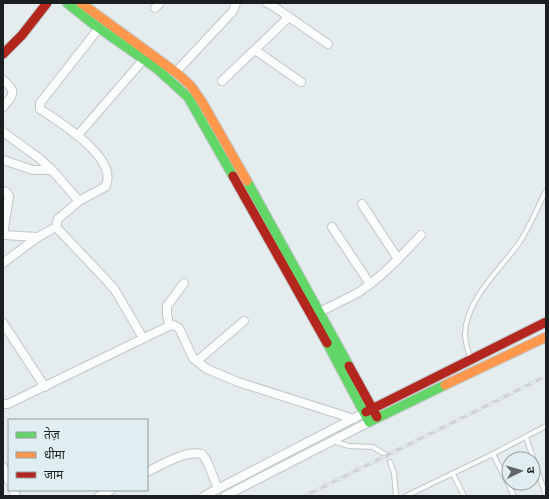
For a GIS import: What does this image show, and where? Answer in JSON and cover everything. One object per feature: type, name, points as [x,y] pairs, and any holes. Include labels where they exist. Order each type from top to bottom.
[{"type":"main road","points":[[3,54],[22,36],[47,3]]},
{"type":"main road","points":[[67,3],[99,28],[144,59],[176,84],[188,97],[373,420],[546,337]]},
{"type":"main road","points":[[81,3],[176,72],[191,86],[202,102],[320,312],[368,411]]},
{"type":"main road","points":[[368,411],[546,322]]},
{"type":"street","points":[[176,72],[233,11],[236,3]]},
{"type":"street","points":[[267,3],[328,44]]},
{"type":"street","points":[[222,81],[289,17]]},
{"type":"street","points":[[3,263],[38,237],[56,227],[58,220],[79,201],[105,187],[108,178],[104,166],[90,147],[78,134],[40,109],[39,106],[99,28]]},
{"type":"street","points":[[255,50],[301,82]]},
{"type":"street","points":[[78,134],[144,59]]},
{"type":"street","points":[[3,80],[12,87],[13,91],[12,96],[3,107]]},
{"type":"street","points":[[3,132],[39,158],[52,170],[79,201]]},
{"type":"street","points":[[3,160],[33,170],[52,170]]},
{"type":"street","points":[[3,192],[6,192],[9,196],[3,235],[38,237]]},
{"type":"street","points":[[362,204],[398,259]]},
{"type":"street","points":[[56,227],[115,290],[143,338]]},
{"type":"street","points":[[332,227],[370,284]]},
{"type":"street","points":[[320,312],[354,295],[370,284],[398,259],[421,235]]},
{"type":"street","points":[[169,326],[166,314],[167,306],[184,283]]},
{"type":"street","points":[[197,361],[244,321]]},
{"type":"street","points":[[3,323],[44,387]]},
{"type":"street","points":[[3,404],[8,404],[143,338],[173,325],[179,328],[190,353],[207,369],[238,382],[354,419]]},
{"type":"street","points":[[204,496],[368,411]]},
{"type":"street","points":[[225,496],[237,493],[373,420]]},
{"type":"street","points":[[148,472],[192,453],[202,454],[207,461],[218,489]]},
{"type":"street","points":[[3,467],[8,479]]},
{"type":"street","points":[[99,496],[109,491]]},
{"type":"lane","points":[[471,360],[467,349],[465,335],[467,318],[485,286],[522,237],[546,191]]},
{"type":"lane","points":[[406,496],[494,454],[546,426]]},
{"type":"lane","points":[[526,437],[546,496]]},
{"type":"lane","points":[[333,441],[348,446],[373,446],[386,455]]},
{"type":"lane","points":[[494,454],[514,496]]},
{"type":"lane","points":[[390,462],[394,473],[396,496]]},
{"type":"lane","points":[[453,474],[464,496]]},
{"type":"railway","points":[[305,496],[546,376]]},
{"type":"traffic: fast","points":[[67,3],[92,23],[156,68],[188,97],[233,176]]},
{"type":"traffic: fast","points":[[247,181],[349,366]]},
{"type":"traffic: fast","points":[[327,343],[369,422],[445,385]]},
{"type":"traffic: slow","points":[[81,3],[178,74],[191,86],[202,102],[247,181]]},
{"type":"traffic: slow","points":[[445,385],[546,337]]},
{"type":"traffic: jam","points":[[3,54],[22,35],[47,3]]},
{"type":"traffic: jam","points":[[233,176],[327,343]]},
{"type":"traffic: jam","points":[[366,412],[546,322]]},
{"type":"traffic: jam","points":[[349,366],[377,417]]}]
